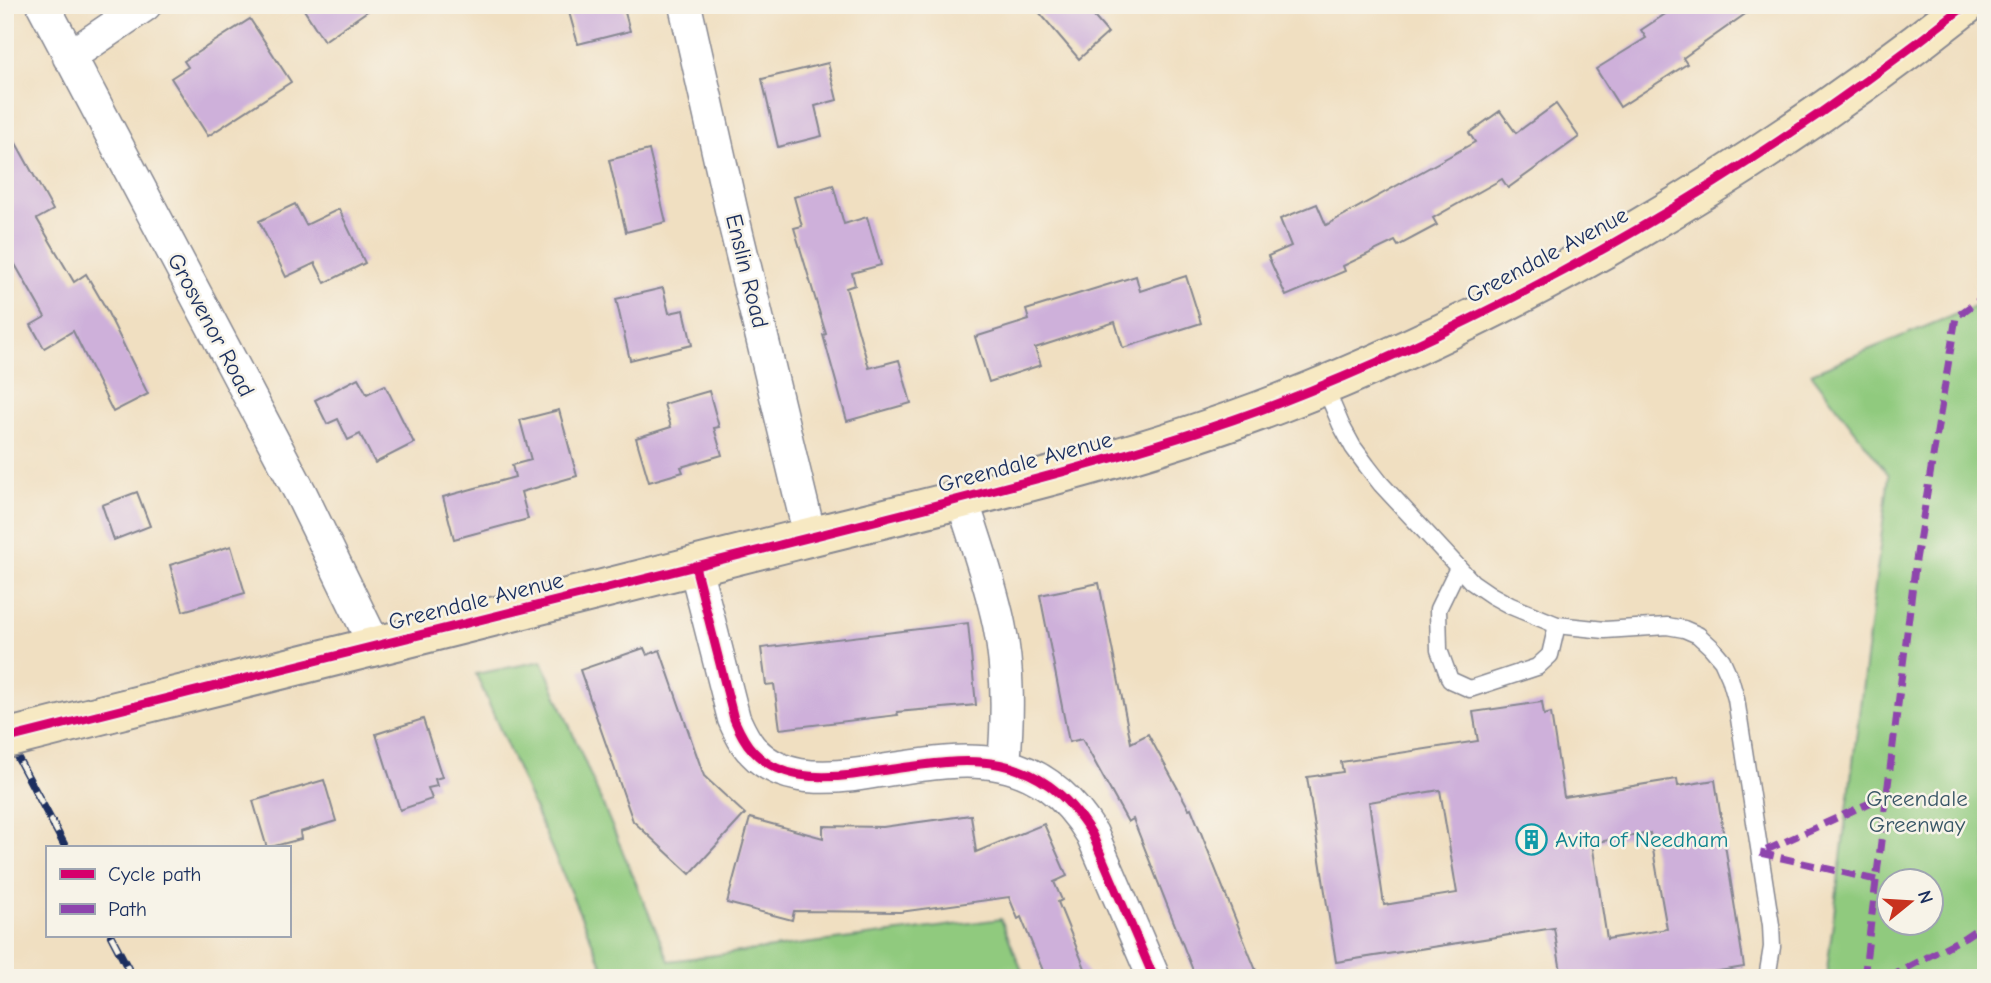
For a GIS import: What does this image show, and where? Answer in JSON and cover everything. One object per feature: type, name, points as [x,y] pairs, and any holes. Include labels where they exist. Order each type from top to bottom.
[{"type":"main road","name":"Greendale Avenue","points":[[5,740],[962,499],[1172,441],[1324,385],[1468,320],[1674,208],[1813,118],[1966,5]]},
{"type":"street","name":"Grosvenor Road","points":[[43,5],[295,482],[375,646]]},
{"type":"street","points":[[69,57],[145,5]]},
{"type":"street","name":"Enslin Road","points":[[685,5],[810,537]]},
{"type":"street","points":[[962,499],[1000,625],[1007,693],[1004,764]]},
{"type":"street","points":[[695,566],[734,719],[748,744],[768,763],[803,776],[818,777],[949,762],[983,761],[1004,764],[1034,775],[1051,786],[1080,815],[1101,852],[1154,978]]},
{"type":"lane","points":[[1324,385],[1347,436],[1381,484],[1458,568],[1491,596],[1556,625],[1605,630],[1667,626],[1684,629],[1698,635],[1722,660],[1736,699],[1771,925],[1772,947],[1767,978]]},
{"type":"lane","points":[[1458,568],[1438,609],[1438,650],[1450,680],[1470,689],[1537,667],[1550,655],[1556,625]]},
{"type":"green space","name":"Greendale Greenway","points":[[1986,302],[1986,978],[1826,978],[1889,475],[1811,373]]},
{"type":"green space","points":[[542,661],[669,961],[1001,919],[1025,978],[599,978],[606,974],[476,674]]},
{"type":"building","points":[[301,5],[376,5],[324,41]]},
{"type":"building","points":[[567,5],[623,5],[630,31],[578,44]]},
{"type":"building","points":[[1033,5],[1084,5],[1108,33],[1079,59]]},
{"type":"building","points":[[1679,5],[1758,5],[1683,58],[1687,64],[1620,107],[1596,69],[1646,38],[1641,30]]},
{"type":"building","points":[[250,19],[291,82],[208,136],[171,78],[188,67],[184,61]]},
{"type":"building","points":[[828,63],[837,100],[815,106],[822,136],[778,147],[762,79]]},
{"type":"building","points":[[1556,104],[1579,137],[1508,188],[1502,179],[1433,218],[1437,225],[1398,246],[1395,241],[1343,266],[1345,271],[1286,296],[1268,256],[1291,246],[1280,219],[1317,204],[1326,225],[1475,142],[1469,133],[1500,111],[1516,133]]},
{"type":"building","points":[[5,123],[53,210],[37,219],[74,282],[86,274],[148,394],[113,412],[73,331],[44,348],[31,325],[45,317],[5,247]]},
{"type":"building","points":[[649,150],[666,222],[626,232],[609,160]]},
{"type":"building","points":[[833,185],[844,224],[867,217],[881,265],[852,273],[855,285],[846,288],[869,368],[899,360],[911,403],[847,421],[823,335],[826,334],[794,228],[802,226],[794,197]]},
{"type":"building","points":[[295,204],[306,225],[339,209],[365,263],[325,283],[315,263],[286,277],[259,221]]},
{"type":"building","points":[[1136,276],[1140,291],[1186,276],[1201,323],[1123,348],[1115,322],[1035,348],[1041,365],[989,382],[975,337],[1029,320],[1026,310]]},
{"type":"building","points":[[663,288],[669,313],[684,310],[692,345],[630,360],[616,299]]},
{"type":"building","points":[[358,378],[367,394],[385,385],[414,443],[375,463],[360,434],[348,440],[338,419],[327,424],[315,400]]},
{"type":"building","points":[[709,391],[719,427],[714,428],[722,455],[681,467],[683,472],[649,482],[636,438],[671,427],[664,404]]},
{"type":"building","points":[[559,410],[577,476],[521,492],[528,519],[454,539],[443,497],[515,477],[512,465],[531,460],[520,420]]},
{"type":"building","points":[[137,492],[150,526],[114,540],[102,505]]},
{"type":"building","points":[[231,546],[245,593],[183,611],[170,565]]},
{"type":"building","points":[[1099,583],[1131,743],[1148,734],[1189,809],[1191,808],[1259,978],[1196,978],[1133,819],[1128,822],[1082,739],[1069,742],[1040,595]]},
{"type":"building","points":[[968,623],[976,705],[897,712],[898,715],[780,729],[774,684],[766,685],[761,648]]},
{"type":"building","points":[[644,648],[647,655],[660,650],[704,776],[745,814],[690,874],[633,821],[580,670]]},
{"type":"building","name":"Avita of Needham","points":[[1542,702],[1544,715],[1551,713],[1564,797],[1677,779],[1678,786],[1715,780],[1744,967],[1676,978],[1562,978],[1554,928],[1336,962],[1307,777],[1343,772],[1341,762],[1478,741],[1473,712]],"holes":[[[1440,790],[1457,893],[1384,905],[1369,802]],[[1650,833],[1667,929],[1607,939],[1592,843]]]},
{"type":"building","points":[[423,719],[442,777],[435,779],[437,786],[428,788],[432,799],[400,810],[376,734]]},
{"type":"building","points":[[324,780],[336,821],[300,832],[301,839],[266,846],[253,801]]},
{"type":"building","points":[[971,815],[976,852],[1044,824],[1067,876],[1054,882],[1062,900],[1058,902],[1089,978],[1046,978],[1021,917],[1018,919],[1009,897],[900,912],[794,911],[792,920],[727,903],[750,818],[823,838],[823,826],[883,827]]},
{"type":"railway","points":[[5,734],[65,846]]},
{"type":"railway","points":[[112,937],[133,978]]},
{"type":"marked path","points":[[1864,978],[1916,560],[1956,317],[1986,295]]},
{"type":"marked path","points":[[1876,880],[1760,853],[1887,795]]},
{"type":"marked path","points":[[1888,978],[1986,923]]},
{"type":"cycle path","points":[[5,739],[992,491],[1147,448],[1253,413],[1461,324],[1637,230],[1806,123],[1966,5]]},
{"type":"cycle path","points":[[695,566],[734,719],[744,740],[763,760],[787,772],[813,777],[853,775],[955,762],[986,762],[1015,768],[1043,781],[1068,803],[1092,834],[1154,978]]},
{"type":"place","name":"Avita of Needham","points":[[1532,839]]}]
